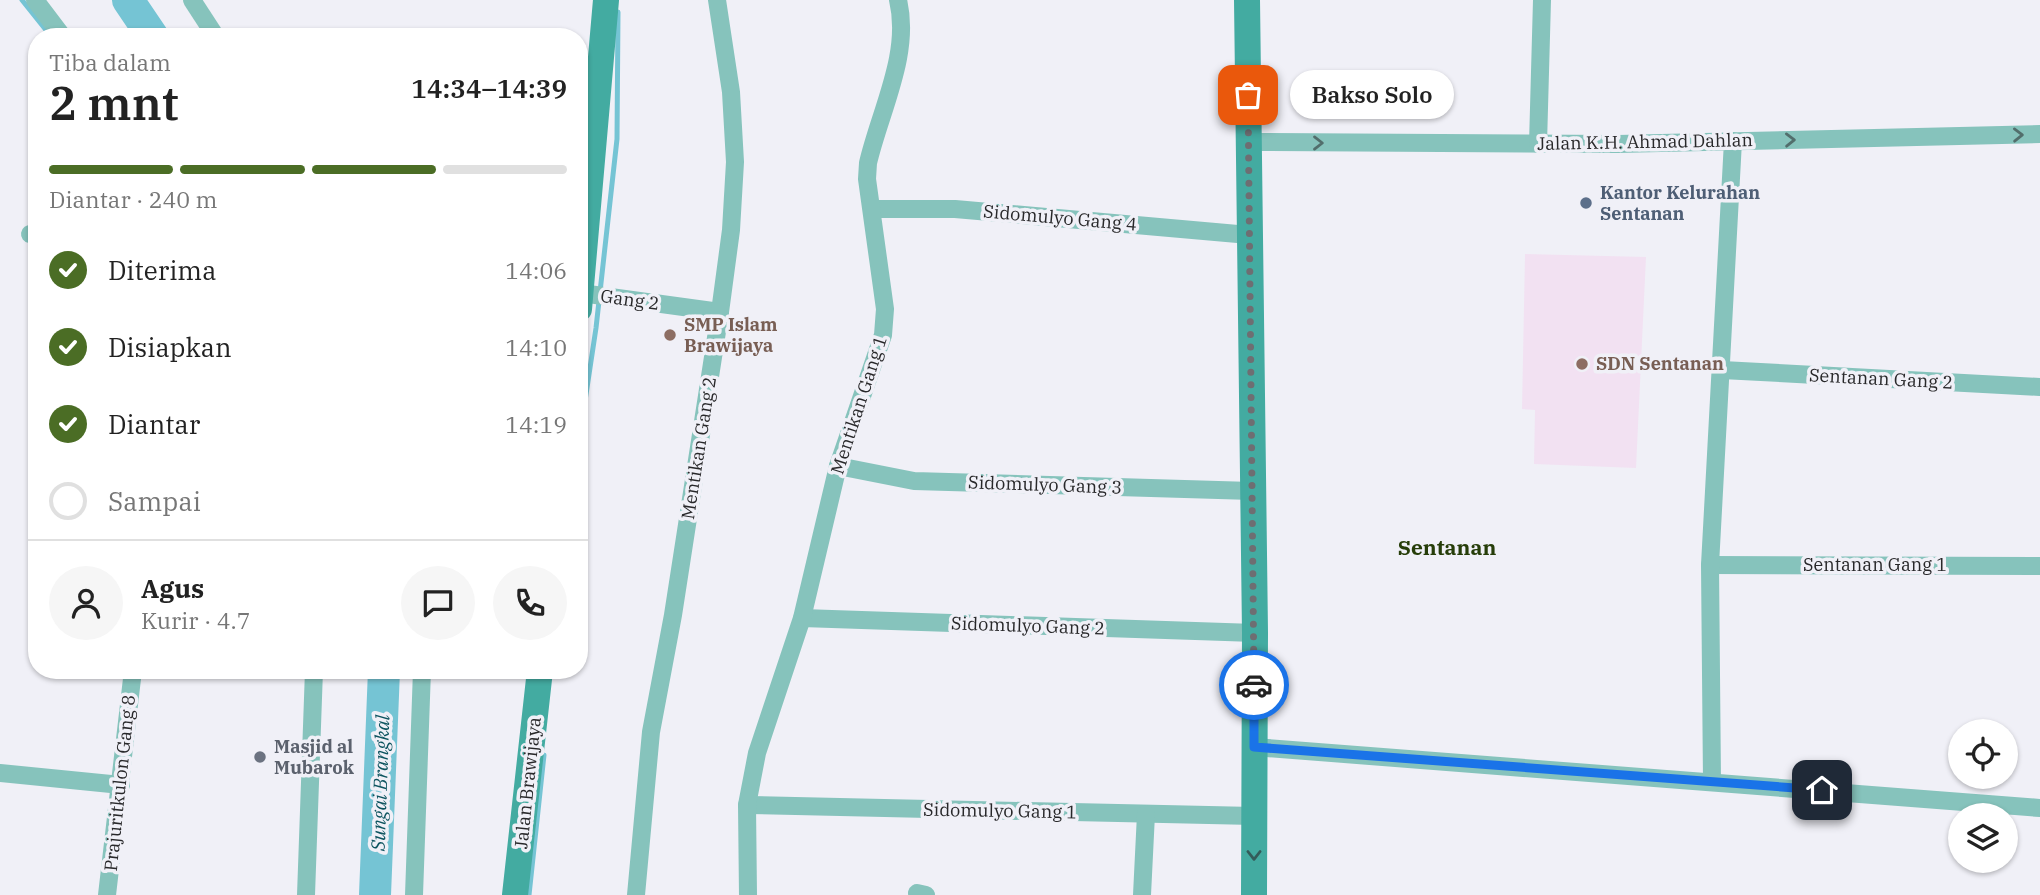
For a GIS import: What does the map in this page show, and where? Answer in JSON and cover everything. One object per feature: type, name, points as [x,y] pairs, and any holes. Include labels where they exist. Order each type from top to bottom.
[{"type":"main road","points":[[588,123],[606,0]]},
{"type":"main road","points":[[1247,0],[1255,634],[1254,895]]},
{"type":"main road","points":[[588,250],[592,299]]},
{"type":"main road","name":"Jalan Brawijaya","points":[[515,895],[539,679]]},
{"type":"street","points":[[35,0],[57,28]]},
{"type":"street","points":[[192,0],[210,28]]},
{"type":"street","name":"Mentikan Gang 2","points":[[636,895],[651,732],[673,615],[731,230],[735,162],[731,92],[717,0]]},
{"type":"street","name":"Mentikan Gang 1","points":[[748,895],[747,804],[757,753],[802,618],[838,466],[883,335],[885,309],[868,163],[898,57],[901,34],[898,0]]},
{"type":"street","points":[[1538,144],[1542,0]]},
{"type":"street","name":"Jalan K.H. Ahmad Dahlan","points":[[1249,142],[1538,144],[2040,134]]},
{"type":"street","points":[[1712,782],[1710,565],[1733,141]]},
{"type":"street","name":"Sidomulyo Gang 4","points":[[872,209],[916,207],[976,210],[1249,235]]},
{"type":"street","name":"Gang 2","points":[[592,299],[720,312]]},
{"type":"street","name":"Sentanan Gang 2","points":[[1721,370],[2040,387]]},
{"type":"street","name":"Sidomulyo Gang 3","points":[[838,466],[914,481],[1252,491]]},
{"type":"street","name":"Sentanan Gang 1","points":[[1710,565],[2040,566]]},
{"type":"street","name":"Sidomulyo Gang 2","points":[[802,618],[1255,634]]},
{"type":"street","name":"Prajuritkulon Gang 8","points":[[107,895],[132,679]]},
{"type":"street","points":[[306,895],[314,679]]},
{"type":"street","points":[[414,895],[422,679]]},
{"type":"street","points":[[1254,747],[2040,808]]},
{"type":"street","points":[[0,773],[121,785]]},
{"type":"street","name":"Sidomulyo Gang 1","points":[[747,804],[1254,816]]},
{"type":"street","points":[[1142,895],[1146,814]]},
{"type":"shaded area","name":"SDN Sentanan","points":[[1525,254],[1646,257],[1636,468],[1534,464],[1535,410],[1522,409]]},
{"type":"waterway","points":[[22,0],[44,28]]},
{"type":"waterway","name":"Sungai Brangkal","points":[[128,0],[147,28]]},
{"type":"waterway","points":[[588,381],[617,139],[618,12]]},
{"type":"waterway","name":"Sungai Brangkal","points":[[375,895],[384,679]]},
{"type":"waterway","points":[[529,895],[544,755]]},
{"type":"way so far","points":[[1248,95],[1254,685]]},
{"type":"place","name":"Bakso Solo","points":[[1248,95]]},
{"type":"place","name":"Kantor Kelurahan Sentanan","points":[[1586,203]]},
{"type":"place","name":"SMP Islam Brawijaya","points":[[670,335]]},
{"type":"place","name":"SDN Sentanan","points":[[1582,364]]},
{"type":"place","name":"Masjid al Mubarok","points":[[260,757]]},
{"type":"district","name":"Sentanan","points":[[1447,548]]},
{"type":"route","points":[[1254,685],[1254,747],[1822,790]]}]
